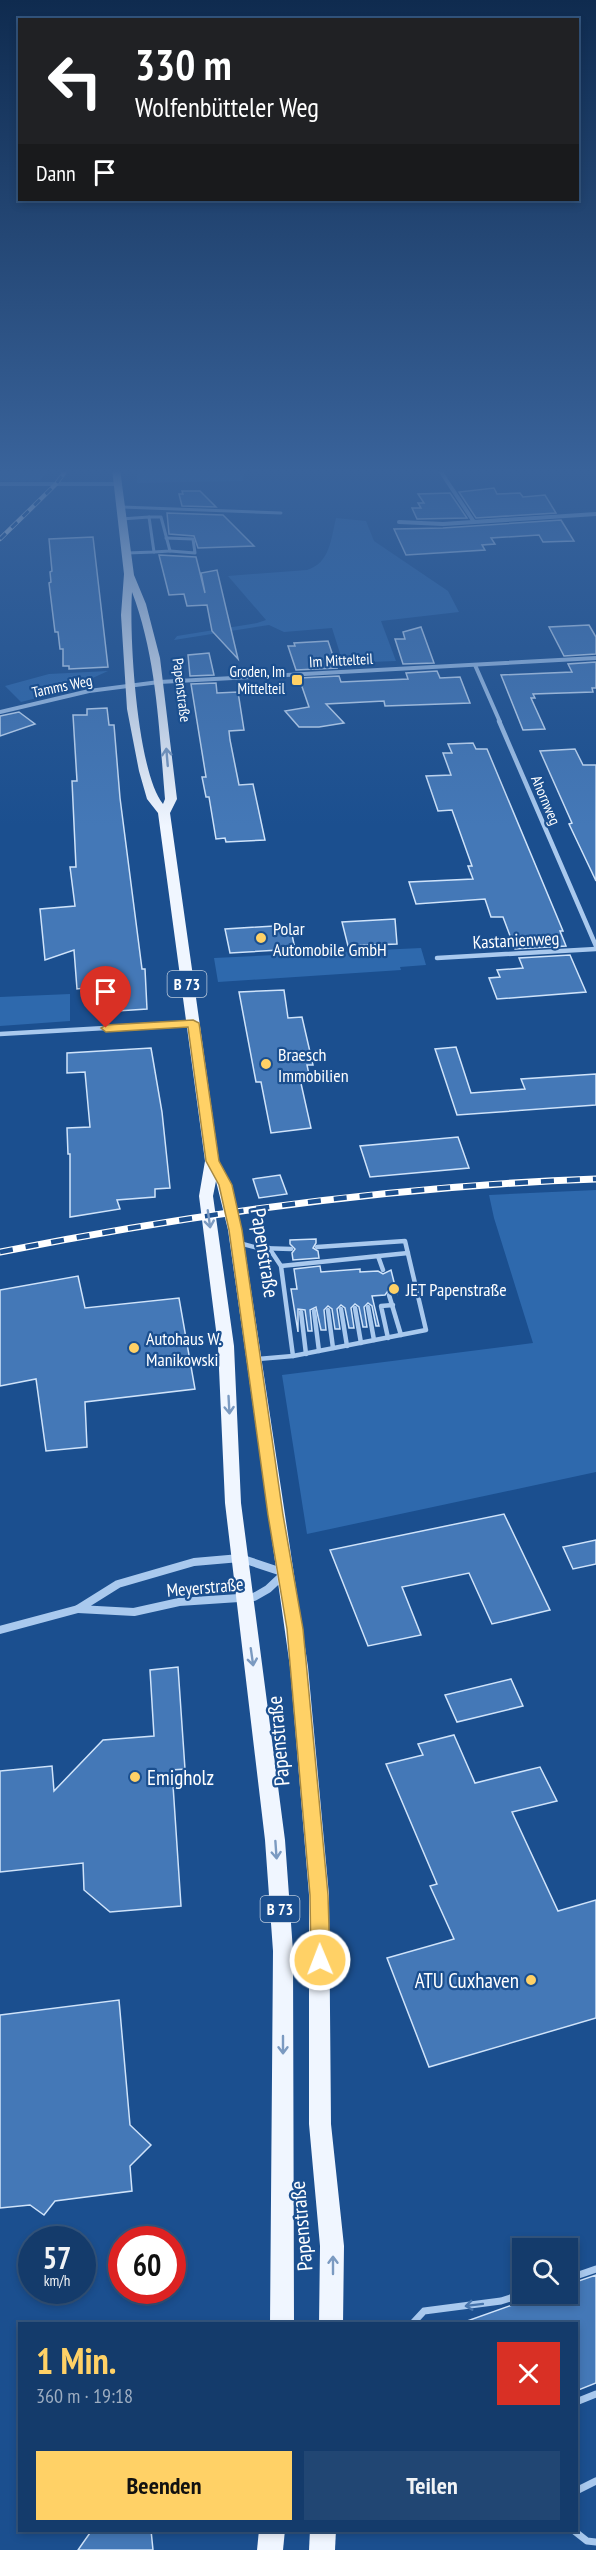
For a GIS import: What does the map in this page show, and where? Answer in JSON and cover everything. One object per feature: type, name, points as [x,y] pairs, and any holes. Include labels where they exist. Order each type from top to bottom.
[{"type":"main road","name":"Papenstraße","points":[[128,588],[126,615],[129,686],[144,771],[153,799],[164,813],[213,1161],[225,1185],[237,1243],[299,1667],[319,1895],[320,2124],[333,2246],[331,2322]]},
{"type":"main road","name":"Papenstraße","points":[[134,588],[148,624],[159,682],[171,798],[164,813]]},
{"type":"main road","name":"Papenstraße","points":[[213,1161],[206,1196],[226,1346],[233,1503],[275,1840],[283,1951],[282,2322]]},
{"type":"main road","points":[[270,2550],[272,2532]]},
{"type":"main road","points":[[322,2550],[323,2532]]},
{"type":"street","name":"Im Mittelteil","points":[[129,686],[159,682],[596,658]]},
{"type":"street","name":"Ahornweg","points":[[475,664],[596,948]]},
{"type":"street","name":"Tamms Weg","points":[[0,712],[89,691],[129,686]]},
{"type":"street","name":"Kastanienweg","points":[[438,958],[596,948]]},
{"type":"street","points":[[0,1034],[193,1023]]},
{"type":"street","name":"Meyerstraße","points":[[0,1630],[78,1609],[118,1584],[194,1562],[240,1558],[285,1573]]},
{"type":"street","name":"Meyerstraße","points":[[78,1609],[134,1612],[179,1602],[244,1599],[261,1594],[285,1573]]},
{"type":"lane","points":[[255,1359],[306,1354],[426,1330],[405,1241],[317,1247]]},
{"type":"lane","points":[[237,1243],[291,1249]]},
{"type":"lane","points":[[269,1248],[281,1266],[293,1356]]},
{"type":"lane","points":[[281,1266],[408,1253]]},
{"type":"lane","points":[[378,1256],[383,1270]]},
{"type":"lane","points":[[389,1295],[401,1335]]},
{"type":"lane","points":[[388,1338],[381,1306],[393,1305]]},
{"type":"lane","points":[[368,1307],[374,1340]]},
{"type":"lane","points":[[355,1308],[361,1343]]},
{"type":"lane","points":[[341,1309],[347,1346]]},
{"type":"lane","points":[[328,1310],[333,1348]]},
{"type":"lane","points":[[314,1311],[319,1351]]},
{"type":"lane","points":[[301,1312],[306,1354]]},
{"type":"lane","points":[[578,2275],[596,2269]]},
{"type":"lane","points":[[414,2322],[424,2311],[512,2298]]},
{"type":"lane","points":[[578,2401],[596,2394]]},
{"type":"lane","points":[[578,2490],[596,2481]]},
{"type":"lane","points":[[576,2532],[587,2541],[596,2542]]},
{"type":"shaded area","points":[[238,588],[444,588],[448,591],[459,612],[381,621],[396,661],[343,663],[332,628],[284,632],[269,625],[174,640],[177,636],[266,620]]},
{"type":"shaded area","points":[[108,671],[64,691],[21,702],[5,686],[49,674]]},
{"type":"shaded area","points":[[421,948],[426,965],[400,967],[401,970],[218,982],[214,958]]},
{"type":"shaded area","points":[[70,994],[70,1021],[0,1026],[0,997]]},
{"type":"shaded area","points":[[596,1190],[596,1472],[307,1534],[282,1375],[533,1343],[489,1195]]},
{"type":"building","points":[[50,588],[99,588],[108,667],[69,669],[69,666],[63,666],[63,649],[60,649],[58,632],[55,632]]},
{"type":"building","points":[[167,588],[204,588],[205,593],[204,588],[221,588],[238,659],[212,631],[207,605],[187,606],[184,594],[169,595]]},
{"type":"building","points":[[589,625],[596,637],[596,654],[564,656],[549,627]]},
{"type":"building","points":[[421,627],[434,663],[403,664],[395,639],[405,639],[403,632]]},
{"type":"building","points":[[328,641],[337,668],[296,670],[288,646],[295,646],[294,643]]},
{"type":"building","points":[[209,653],[214,675],[190,676],[188,655]]},
{"type":"building","points":[[596,662],[596,688],[592,688],[593,692],[533,694],[535,698],[531,698],[545,729],[523,730],[501,675],[572,672],[568,664]]},
{"type":"building","points":[[437,671],[440,678],[460,677],[470,703],[385,706],[384,701],[326,704],[344,723],[319,727],[299,727],[285,711],[309,707],[299,678],[339,676],[341,682],[408,679],[406,673]]},
{"type":"building","points":[[216,683],[217,693],[238,692],[244,730],[229,731],[230,740],[239,785],[253,784],[265,840],[226,842],[225,838],[216,839],[209,797],[206,797],[202,777],[206,777],[191,684]]},
{"type":"building","points":[[107,708],[109,725],[114,725],[120,798],[142,969],[145,969],[147,1009],[117,1011],[116,1003],[85,1004],[84,988],[77,989],[74,950],[45,960],[40,909],[75,906],[70,867],[76,867],[72,781],[77,781],[73,715],[87,715],[87,709]]},
{"type":"building","points":[[19,712],[35,724],[0,736],[0,716]]},
{"type":"building","points":[[473,743],[476,749],[487,749],[563,931],[560,931],[566,946],[515,949],[503,917],[491,917],[485,899],[416,904],[409,882],[473,879],[468,866],[472,866],[452,810],[438,811],[426,776],[451,775],[443,753],[452,753],[448,744]]},
{"type":"building","points":[[575,749],[583,765],[596,765],[596,881],[569,824],[572,823],[540,751]]},
{"type":"building","points":[[395,919],[397,944],[348,946],[342,922]]},
{"type":"building","points":[[290,925],[295,949],[230,953],[225,929]]},
{"type":"building","points":[[570,955],[586,992],[497,999],[489,978],[500,977],[497,970],[523,968],[519,958]]},
{"type":"building","points":[[284,990],[288,1018],[302,1017],[313,1065],[307,1065],[310,1079],[300,1079],[311,1128],[271,1133],[261,1082],[256,1082],[239,992]]},
{"type":"building","points":[[456,1047],[471,1093],[525,1089],[521,1079],[596,1074],[596,1105],[457,1115],[435,1049]]},
{"type":"building","points":[[151,1048],[162,1112],[170,1188],[155,1189],[155,1197],[117,1200],[120,1209],[70,1217],[70,1154],[68,1154],[67,1128],[90,1127],[85,1072],[67,1073],[67,1053]]},
{"type":"building","points":[[458,1137],[469,1168],[370,1177],[360,1146]]},
{"type":"building","points":[[280,1175],[287,1194],[259,1198],[253,1179]]},
{"type":"building","points":[[316,1239],[313,1248],[318,1251],[319,1258],[293,1260],[292,1253],[295,1249],[290,1244],[290,1240]]},
{"type":"building","points":[[320,1266],[321,1272],[360,1269],[360,1272],[378,1271],[383,1274],[391,1270],[397,1294],[388,1291],[385,1295],[372,1296],[379,1326],[376,1326],[372,1306],[368,1303],[364,1307],[367,1327],[363,1327],[359,1307],[355,1304],[351,1308],[354,1328],[349,1328],[345,1308],[341,1305],[337,1309],[340,1329],[335,1329],[332,1309],[328,1306],[324,1310],[326,1330],[321,1330],[316,1307],[310,1310],[312,1331],[308,1331],[305,1310],[298,1309],[298,1332],[291,1289],[297,1289],[294,1269]]},
{"type":"building","points":[[78,1276],[85,1308],[179,1298],[195,1389],[85,1402],[87,1447],[46,1451],[36,1379],[0,1386],[0,1290]]},
{"type":"building","points":[[504,1514],[550,1610],[492,1624],[469,1573],[402,1587],[421,1635],[368,1646],[330,1550]]},
{"type":"building","points":[[596,1540],[596,1564],[573,1569],[563,1547]]},
{"type":"building","points":[[178,1667],[185,1769],[172,1770],[181,1906],[110,1912],[84,1890],[83,1863],[0,1872],[0,1771],[52,1766],[54,1791],[103,1740],[154,1736],[150,1670]]},
{"type":"building","points":[[511,1679],[523,1706],[457,1722],[445,1695]]},
{"type":"building","points":[[454,1735],[475,1783],[540,1767],[557,1801],[512,1812],[558,1911],[596,1900],[596,2018],[429,2067],[387,1958],[454,1939],[430,1886],[437,1884],[386,1764],[423,1755],[418,1744]]},
{"type":"building","points":[[119,2000],[130,2125],[151,2145],[130,2166],[132,2191],[55,2201],[44,2215],[30,2205],[0,2208],[0,2015]]},
{"type":"building","points":[[596,2275],[596,2383],[578,2390],[578,2322],[467,2321],[515,2304],[578,2304],[578,2281]]},
{"type":"building","points":[[91,2532],[151,2532],[153,2550],[78,2550]]},
{"type":"railway","points":[[0,1252],[148,1225],[297,1204],[446,1188],[596,1179]]},
{"type":"place","name":"Groden, Im Mittelteil","points":[[297,680]]},
{"type":"place","name":"Polar Automobile GmbH","points":[[261,938]]},
{"type":"place","name":"Braesch Immobilien","points":[[266,1064]]},
{"type":"place","name":"JET Papenstraße","points":[[394,1289]]},
{"type":"place","name":"Autohaus W. Manikowski","points":[[134,1348]]},
{"type":"place","name":"Emigholz","points":[[135,1777]]},
{"type":"place","name":"ATU Cuxhaven","points":[[531,1980]]},
{"type":"route","points":[[106,1028],[193,1023],[213,1161],[225,1185],[232,1210],[255,1359],[275,1515],[295,1629],[319,1895],[320,1960]]}]
